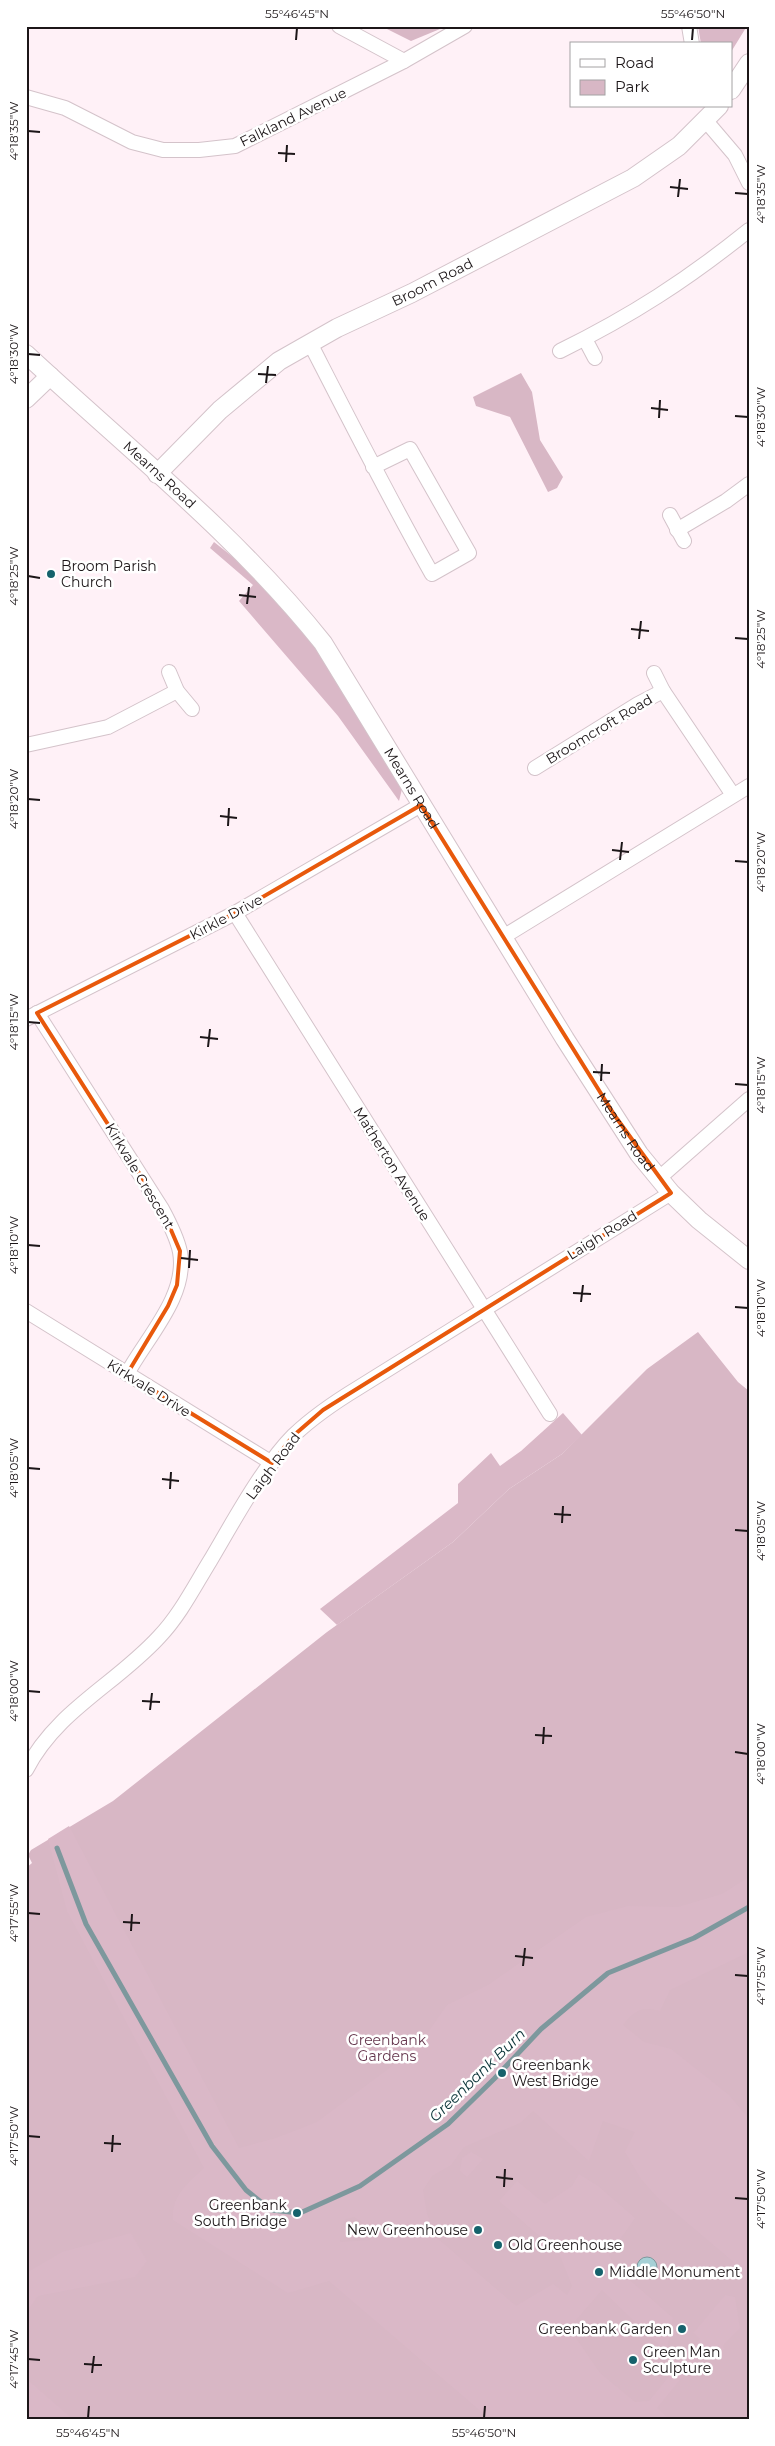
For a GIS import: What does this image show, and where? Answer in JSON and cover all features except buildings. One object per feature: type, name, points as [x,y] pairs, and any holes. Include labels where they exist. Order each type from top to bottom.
[{"type":"street","points":[[339,26],[404,62]]},
{"type":"street","points":[[689,26],[692,42]]},
{"type":"street","name":"Falkland Avenue","points":[[26,97],[64,108],[132,142],[163,150],[199,150],[235,146],[404,62],[462,27]]},
{"type":"street","points":[[732,88],[749,63]]},
{"type":"street","name":"Broom Road","points":[[157,474],[233,398],[279,362],[310,343],[633,178],[679,146],[717,108]]},
{"type":"street","points":[[706,121],[735,155],[749,183]]},
{"type":"street","points":[[560,351],[650,303],[695,274],[749,230]]},
{"type":"street","points":[[585,339],[594,358]]},
{"type":"street","points":[[310,343],[373,467],[432,574],[468,553],[410,449],[373,467]]},
{"type":"street","name":"Mearns Road","points":[[26,354],[248,558],[311,627],[340,670],[421,805],[594,1084],[658,1179],[699,1220],[749,1260]]},
{"type":"street","points":[[26,399],[50,376]]},
{"type":"street","points":[[670,515],[681,535],[749,484]]},
{"type":"street","points":[[169,672],[178,691],[192,709]]},
{"type":"street","name":"Broomcroft Road","points":[[654,673],[663,691],[733,795]]},
{"type":"street","points":[[26,745],[108,727],[178,691]]},
{"type":"street","name":"Broomcroft Road","points":[[534,768],[638,704],[663,691]]},
{"type":"street","points":[[503,937],[749,786]]},
{"type":"street","name":"Kirkle Drive","points":[[32,1016],[235,913],[421,805]]},
{"type":"street","name":"Matherton Avenue","points":[[235,913],[550,1414]]},
{"type":"street","name":"Kirkvale Crescent","points":[[32,1016],[162,1209],[172,1228],[180,1252],[181,1267],[177,1285],[168,1306],[127,1374]]},
{"type":"street","points":[[658,1179],[749,1099]]},
{"type":"street","name":"Laigh Road","points":[[26,1770],[38,1748],[58,1724],[126,1668],[160,1637],[182,1606],[272,1463],[293,1436],[323,1410],[671,1193]]},
{"type":"street","name":"Kirkvale Drive","points":[[26,1311],[272,1463]]},
{"type":"highlighted area","points":[[421,805],[615,1116],[671,1193],[323,1410],[293,1436],[272,1463],[127,1374],[168,1306],[177,1285],[180,1251],[162,1209],[37,1013],[235,913]]},
{"type":"green space","points":[[381,26],[441,26],[440,29],[411,41]]},
{"type":"green space","points":[[521,373],[532,392],[540,440],[563,477],[557,488],[548,492],[510,417],[476,406],[473,397]]},
{"type":"green space","name":"Greenbank Gardens","points":[[698,1332],[738,1382],[749,1391],[749,2420],[26,2420],[26,1868],[32,1863],[28,1855],[31,1850],[113,1801],[327,1632],[453,1542],[509,1489],[562,1454],[647,1369]]},
{"type":"shaded area","points":[[698,26],[747,26],[732,50],[732,42],[701,42]]},
{"type":"shaded area","points":[[214,542],[268,588],[301,627],[346,695],[402,789],[399,801],[338,716],[239,601],[253,585],[210,548]]},
{"type":"shaded area","points":[[563,1413],[582,1435],[562,1454],[509,1489],[453,1542],[337,1625],[320,1609],[458,1503],[458,1484],[491,1453],[500,1466],[521,1451]]},
{"type":"shaded area","points":[[69,1826],[239,2148],[276,2138],[317,2122],[403,2058],[426,2035],[447,2005],[488,1985],[586,1917],[628,1906],[678,1907],[722,1894],[749,1877],[749,1952],[670,1990],[660,2011],[639,2010],[623,2025],[644,2042],[671,2049],[729,2095],[749,2119],[749,2275],[658,2198],[641,2179],[625,2152],[635,2132],[603,2121],[589,2161],[533,2111],[520,2123],[464,2147],[451,2165],[432,2176],[423,2190],[427,2214],[437,2238],[516,2306],[553,2284],[567,2295],[572,2286],[559,2253],[499,2201],[517,2181],[545,2204],[572,2186],[579,2174],[598,2186],[635,2218],[609,2255],[616,2268],[673,2318],[667,2349],[663,2349],[602,2290],[569,2328],[600,2373],[635,2402],[649,2401],[688,2353],[696,2360],[657,2408],[670,2420],[491,2420],[329,2281],[288,2293],[173,2220],[173,2211],[178,2197],[204,2168],[67,1911],[48,1839]],"holes":[[[354,2217],[377,2232],[370,2240],[340,2242],[341,2226],[346,2219]]]},
{"type":"shaded area","points":[[471,2152],[483,2159],[467,2177],[460,2171],[462,2158]]},
{"type":"shaded area","points":[[131,2233],[147,2261],[135,2277],[38,2296],[26,2313],[26,2273],[62,2252]]},
{"type":"shaded area","points":[[725,2295],[735,2297],[740,2328],[723,2346],[725,2349],[721,2351],[701,2348],[696,2344],[700,2339],[693,2333]]},
{"type":"shaded area","points":[[26,2378],[74,2420],[26,2420]]},
{"type":"water","points":[[643,2257],[651,2257],[657,2263],[657,2271],[651,2277],[643,2277],[637,2271],[637,2263]]},
{"type":"waterway","name":"Greenbank Burn","points":[[57,1848],[86,1924],[212,2146],[246,2190],[271,2210],[300,2213],[360,2186],[448,2124],[541,2029],[608,1973],[694,1938],[749,1907]]},
{"type":"place","name":"Broom Parish Church","points":[[51,574]]},
{"type":"place","name":"Greenbank West Bridge","points":[[502,2073]]},
{"type":"place","name":"Greenbank South Bridge","points":[[297,2213]]},
{"type":"place","name":"New Greenhouse","points":[[478,2230]]},
{"type":"place","name":"Old Greenhouse","points":[[498,2245]]},
{"type":"place","name":"Middle Monument","points":[[599,2272]]},
{"type":"place","name":"Greenbank Garden","points":[[682,2329]]},
{"type":"place","name":"Green Man Sculpture","points":[[633,2360]]}]
